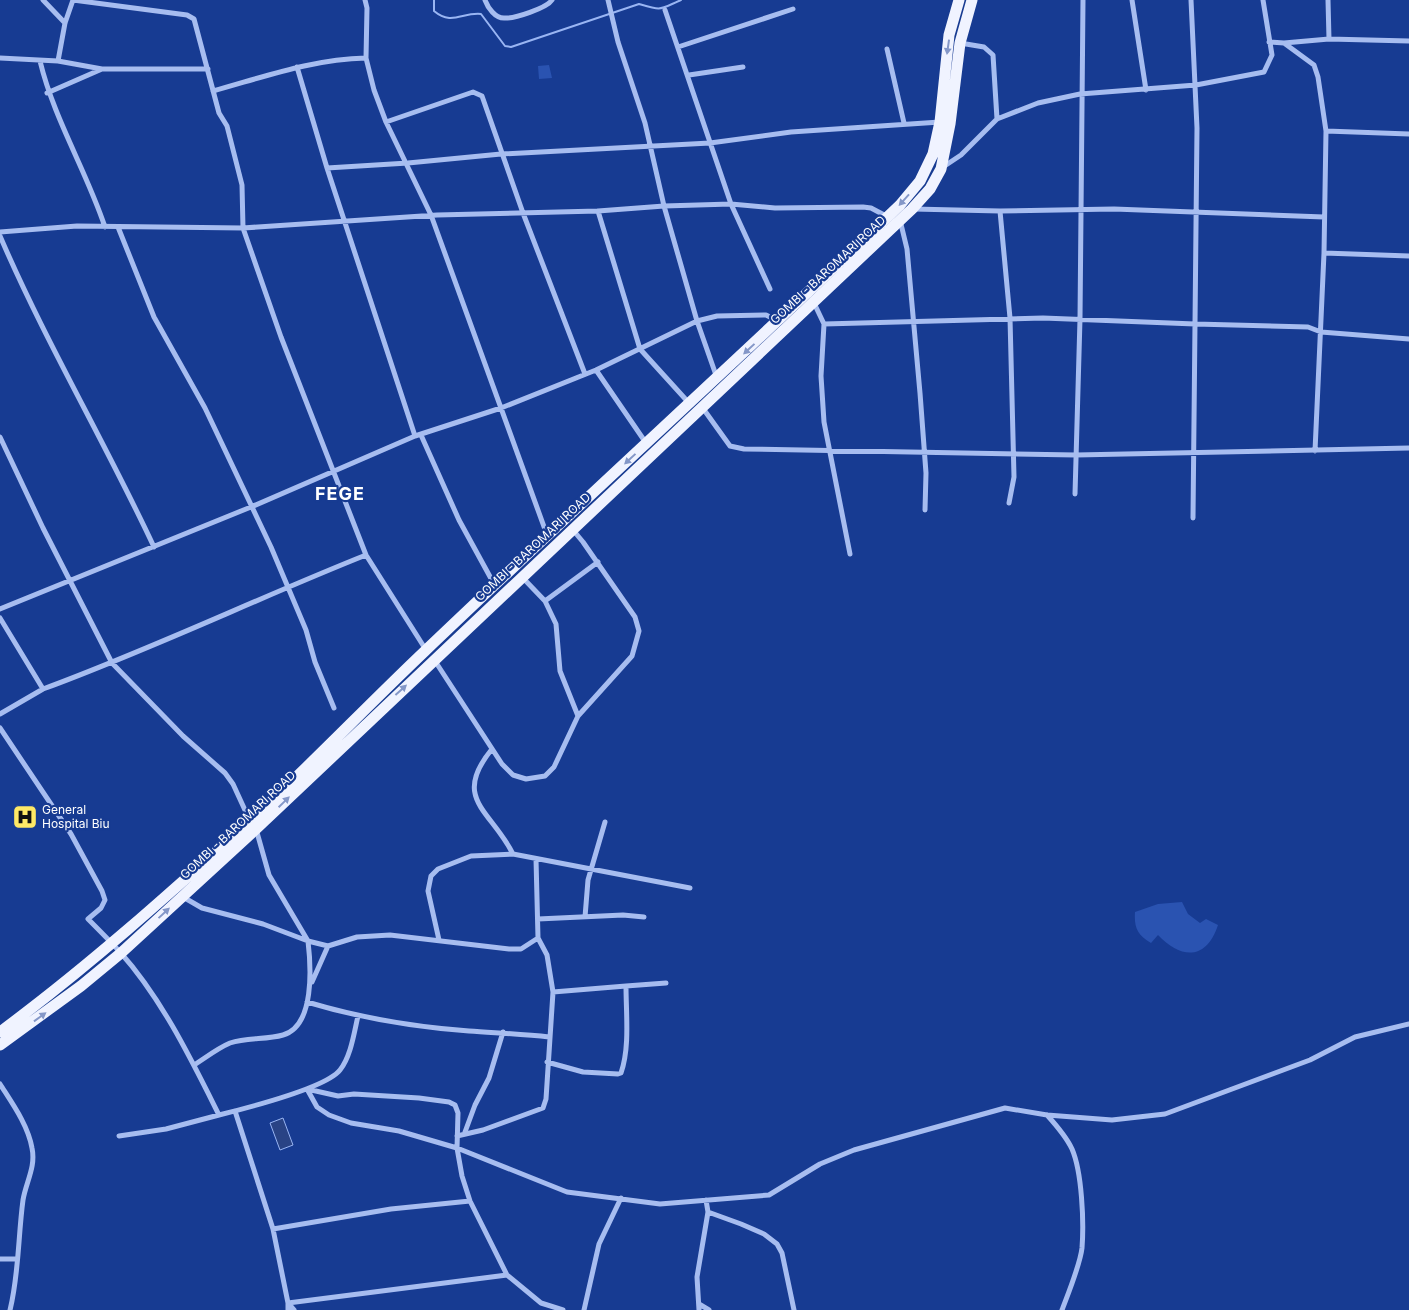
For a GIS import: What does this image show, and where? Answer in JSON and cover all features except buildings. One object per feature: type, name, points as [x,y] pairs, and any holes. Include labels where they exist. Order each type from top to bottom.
[{"type":"main road","name":"GOMBI - BAROMARI ROAD","points":[[0,1045],[81,986],[116,948],[435,660],[702,407],[909,196],[927,168],[940,122],[949,35],[959,0]]},
{"type":"main road","name":"GOMBI - BAROMARI ROAD","points":[[0,1032],[116,948],[182,896],[490,588],[718,378],[777,329],[814,303],[912,209],[930,189],[941,169],[950,124],[960,43],[972,0]]},
{"type":"main road","points":[[490,588],[492,604]]},
{"type":"street","points":[[43,0],[65,23]]},
{"type":"street","points":[[58,61],[65,23],[73,0],[187,15],[194,19],[219,114],[227,126],[242,184],[244,202],[243,228],[281,337],[366,555],[426,650]]},
{"type":"street","points":[[365,0],[367,8],[366,58],[386,122],[408,163],[431,215],[547,535]]},
{"type":"street","points":[[485,0],[496,15],[504,18],[542,8],[552,0]]},
{"type":"street","points":[[608,0],[618,42],[651,145],[664,206],[697,321],[718,378]]},
{"type":"street","points":[[1075,494],[1080,319],[1082,149],[1080,94],[1083,0]]},
{"type":"street","points":[[1132,0],[1146,90]]},
{"type":"street","points":[[1191,0],[1196,85],[1193,518]]},
{"type":"street","points":[[941,169],[961,155],[996,119],[1038,103],[1080,94],[1196,85],[1264,72],[1272,55],[1263,0]]},
{"type":"street","points":[[1328,0],[1329,40]]},
{"type":"street","points":[[678,47],[793,9]]},
{"type":"street","points":[[665,10],[732,204],[770,289]]},
{"type":"street","points":[[1269,42],[1329,40],[1409,41]]},
{"type":"street","points":[[960,43],[984,47],[993,55],[996,119]]},
{"type":"street","points":[[1284,43],[1314,65],[1318,77],[1326,132],[1324,253],[1315,452]]},
{"type":"street","points":[[887,49],[904,123]]},
{"type":"street","points":[[0,58],[58,61],[102,69],[208,69]]},
{"type":"street","points":[[213,91],[335,58],[366,58]]},
{"type":"street","points":[[40,61],[47,93],[96,199],[105,226]]},
{"type":"street","points":[[297,67],[327,168],[418,435],[490,588]]},
{"type":"street","points":[[689,75],[743,67]]},
{"type":"street","points":[[47,93],[102,69]]},
{"type":"street","points":[[386,122],[438,103],[478,92],[482,96],[501,154],[585,374]]},
{"type":"street","points":[[327,168],[408,163],[501,154],[710,143],[791,132],[940,122]]},
{"type":"street","points":[[1326,132],[1409,134]]},
{"type":"street","points":[[0,232],[42,228],[105,226],[243,228],[431,215],[598,211],[664,206],[732,204],[775,208],[863,207],[871,208],[888,216]]},
{"type":"street","points":[[912,209],[1000,211],[1080,209],[1324,217]]},
{"type":"street","points":[[598,211],[640,350],[690,404]]},
{"type":"street","points":[[1000,211],[1010,318],[1014,477],[1009,503]]},
{"type":"street","points":[[900,220],[907,249],[926,483],[925,510]]},
{"type":"street","points":[[118,227],[154,317],[205,408],[251,507],[306,630],[315,662],[334,708]]},
{"type":"street","points":[[0,236],[37,320],[120,475],[154,547]]},
{"type":"street","points":[[1324,253],[1409,256]]},
{"type":"street","points":[[814,303],[824,324],[822,398],[828,451],[850,554]]},
{"type":"street","points":[[0,609],[251,507],[418,435],[502,408],[596,370],[697,321],[717,316],[766,315],[772,318],[777,329]]},
{"type":"street","points":[[824,324],[1010,318],[1080,319],[1308,327],[1321,332],[1409,339]]},
{"type":"street","points":[[596,370],[646,443]]},
{"type":"street","points":[[702,407],[730,446],[744,448],[1076,455],[1194,451],[1315,452],[1409,448]]},
{"type":"street","points":[[0,437],[112,663],[183,736],[225,773],[233,784],[253,825],[269,875],[308,941],[311,984]]},
{"type":"street","points":[[435,660],[502,764],[513,775],[526,779],[545,776],[554,767],[578,716],[632,656],[639,631],[635,617],[598,562],[572,530]]},
{"type":"street","points":[[0,714],[43,689],[112,663],[286,586],[366,555]]},
{"type":"street","points":[[546,601],[598,562]]},
{"type":"street","points":[[522,576],[546,601],[556,624],[560,671],[578,716]]},
{"type":"street","points":[[0,618],[43,689]]},
{"type":"street","points":[[0,728],[71,834],[102,891],[105,900],[101,908],[88,919],[116,948],[166,1018],[194,1065],[219,1115]]},
{"type":"street","points":[[492,749],[474,778],[476,801],[498,827],[513,854]]},
{"type":"street","points":[[586,917],[585,896],[605,822]]},
{"type":"street","points":[[439,940],[428,891],[431,876],[438,869],[471,856],[513,854],[690,888]]},
{"type":"street","points":[[457,1136],[465,1132],[483,1130],[543,1108],[546,1099],[549,1037],[553,1017],[553,992],[547,956],[538,938],[536,859]]},
{"type":"street","points":[[182,896],[202,908],[263,924],[308,941],[328,946],[357,937],[390,935],[521,949],[538,938]]},
{"type":"street","points":[[538,919],[632,915],[644,917]]},
{"type":"street","points":[[194,1065],[228,1044],[250,1038],[281,1036],[290,1033],[297,1026],[307,1002],[311,984],[328,946]]},
{"type":"street","points":[[553,992],[666,983]]},
{"type":"street","points":[[547,1062],[583,1072],[621,1073],[626,1040],[626,986]]},
{"type":"street","points":[[307,1002],[358,1016],[469,1031],[504,1032],[549,1037]]},
{"type":"street","points":[[119,1136],[166,1129],[235,1111],[307,1089],[335,1076],[342,1068],[348,1054],[358,1016]]},
{"type":"street","points":[[307,1089],[317,1107],[329,1115],[351,1123],[399,1131],[457,1148],[567,1192],[660,1204],[769,1194],[820,1164],[854,1150],[1004,1108],[1047,1115],[1112,1120],[1165,1114],[1310,1060],[1355,1037],[1409,1024]]},
{"type":"street","points":[[465,1132],[475,1105],[490,1078],[504,1032]]},
{"type":"street","points":[[0,1084],[30,1136],[33,1150],[33,1167],[24,1198],[15,1293],[10,1310]]},
{"type":"street","points":[[307,1089],[338,1096],[386,1095],[449,1102],[455,1105],[458,1113],[457,1148],[462,1176],[470,1201],[507,1275],[541,1303],[563,1310]]},
{"type":"street","points":[[235,1111],[273,1229],[288,1310]]},
{"type":"street","points":[[1047,1115],[1062,1132],[1072,1150],[1078,1175],[1082,1214],[1082,1249],[1062,1310]]},
{"type":"street","points":[[584,1310],[599,1244],[621,1198]]},
{"type":"street","points":[[706,1200],[708,1212],[697,1277],[699,1307],[709,1310]]},
{"type":"street","points":[[273,1229],[391,1209],[470,1201]]},
{"type":"street","points":[[708,1212],[749,1227],[778,1244],[782,1253],[794,1310]]},
{"type":"street","points":[[0,1259],[17,1259]]},
{"type":"street","points":[[288,1303],[507,1275]]},
{"type":"street","points":[[288,1303],[294,1310]]},
{"type":"street","points":[[541,1303],[541,1310]]},
{"type":"shaded area","points":[[549,65],[552,78],[539,79],[538,66]]},
{"type":"shaded area","points":[[1182,902],[1188,914],[1200,923],[1206,919],[1218,925],[1207,945],[1200,950],[1184,952],[1175,949],[1158,935],[1151,943],[1142,937],[1137,930],[1135,912],[1158,904]]},
{"type":"shaded area","points":[[283,1118],[293,1145],[280,1150],[270,1123]]},
{"type":"waterway","points":[[434,0],[434,11],[446,18],[481,14],[505,46],[511,47],[639,4],[660,8],[681,0]]},
{"type":"place","name":"General Hospital Biu","points":[[25,817]]},
{"type":"district","name":"FEGE","points":[[340,494]]}]
